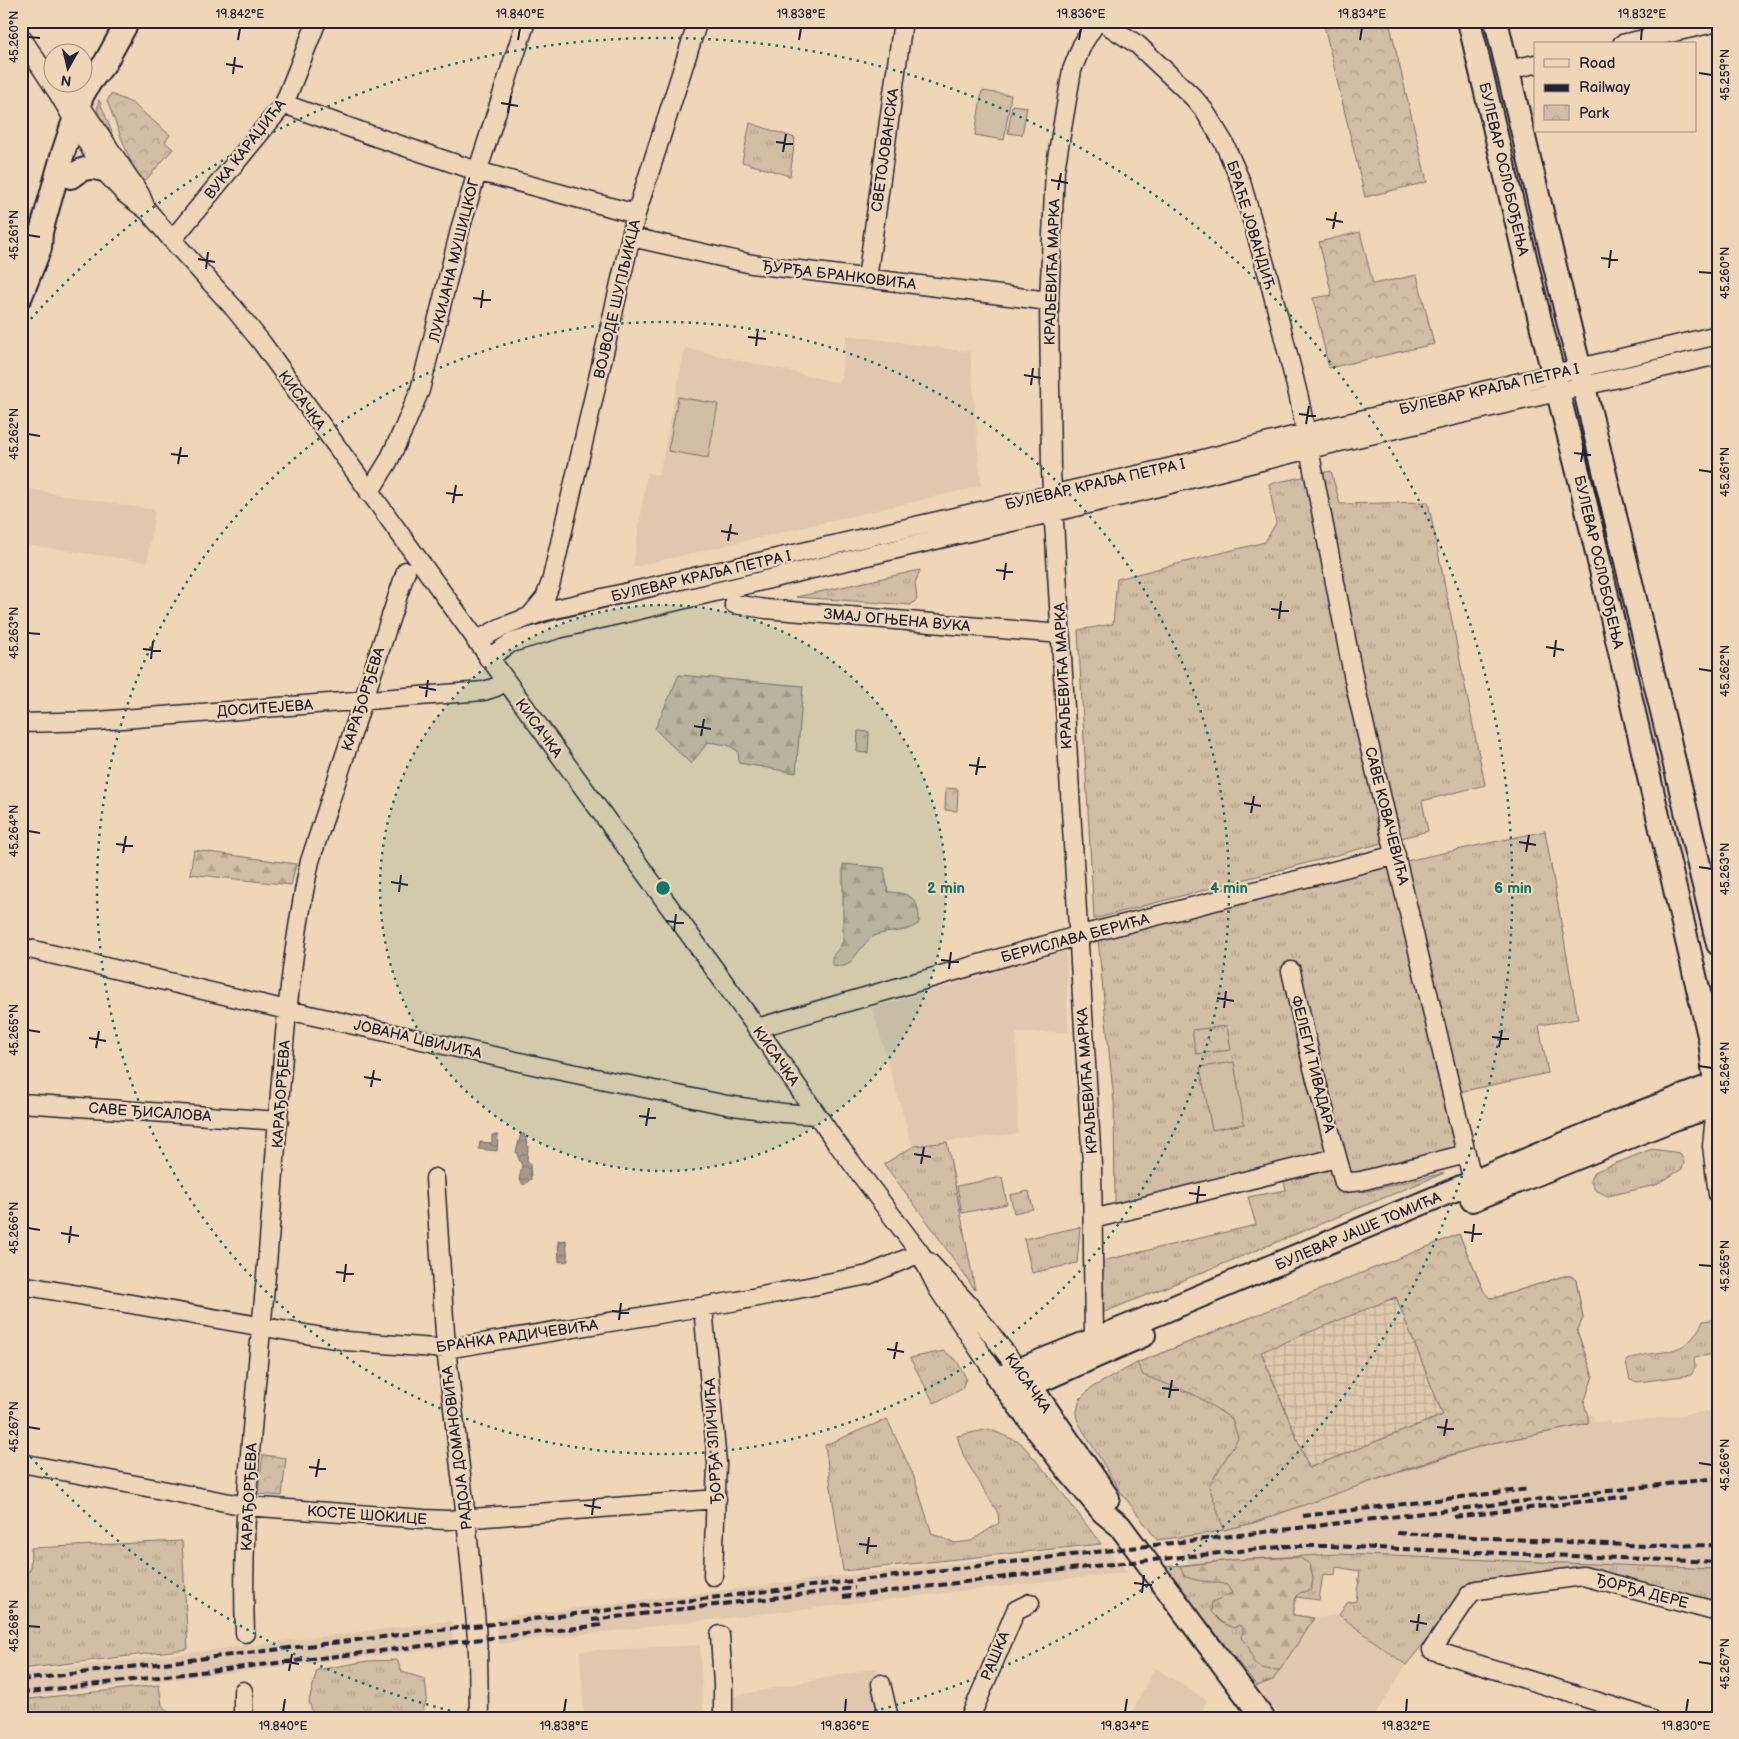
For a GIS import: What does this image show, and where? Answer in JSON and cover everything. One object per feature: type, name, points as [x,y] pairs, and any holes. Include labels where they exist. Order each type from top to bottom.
[{"type":"main road","points":[[21,296],[31,243],[41,232],[81,120],[102,82],[105,63],[128,21]]},
{"type":"main road","name":"БУЛЕВАР ОСЛОБОЂЕЊА","points":[[1469,21],[1555,383],[1584,494],[1710,1040],[1717,1095]]},
{"type":"main road","name":"БУЛЕВАР ОСЛОБОЂЕЊА","points":[[1496,21],[1718,944]]},
{"type":"main road","points":[[92,69],[105,63]]},
{"type":"main road","points":[[31,243],[52,232],[71,177],[81,120]]},
{"type":"main road","points":[[71,177],[87,167],[103,170]]},
{"type":"main road","name":"БУЛЕВАР ЈАШЕ ТОМИЋА","points":[[1014,1381],[1094,1339],[1626,1118],[1717,1095]]},
{"type":"main road","name":"БУЛЕВАР ЈАШЕ ТОМИЋА","points":[[1014,1381],[1132,1340],[1480,1196],[1679,1118],[1717,1095]]},
{"type":"main road","name":"КИСАЧКА","points":[[1014,1381],[1114,1506],[1120,1526],[1263,1718]]},
{"type":"street","name":"ВУКА КАРАЏИЋА","points":[[172,240],[284,104],[317,21]]},
{"type":"street","name":"ЛУКИЈАНА МУШИЦКОГ","points":[[369,493],[388,462],[420,390],[477,170],[526,21]]},
{"type":"street","name":"ВОЈВОДЕ ШУПЉИКЦА","points":[[531,616],[545,598],[551,582],[636,214],[698,21]]},
{"type":"street","name":"СВЕТОЈОВАНСКА","points":[[867,279],[903,21]]},
{"type":"street","name":"КРАЉЕВИЋА МАРКА","points":[[1094,1339],[1092,1165],[1077,936],[1053,503],[1049,301],[1055,170],[1072,70],[1082,45],[1097,21]]},
{"type":"street","name":"БРАЋЕ ЈОВАНДИЋ","points":[[1101,21],[1138,45],[1183,86],[1204,110],[1224,143],[1241,182],[1265,264],[1295,382],[1307,441]]},
{"type":"street","points":[[1631,42],[1718,22]]},
{"type":"street","points":[[21,28],[38,42],[42,48]]},
{"type":"street","points":[[21,37],[81,120]]},
{"type":"street","points":[[1508,70],[1534,64]]},
{"type":"street","points":[[69,92],[81,120]]},
{"type":"street","points":[[284,104],[477,170],[636,214]]},
{"type":"street","name":"КИСАЧКА","points":[[81,120],[103,170],[125,194],[148,211],[233,307],[262,343],[757,1028],[817,1115],[920,1253],[948,1280],[968,1304],[1014,1381]]},
{"type":"street","name":"КИСАЧКА","points":[[81,120],[140,194],[148,211]]},
{"type":"street","name":"ЂУРЂА БРАНКОВИЋА","points":[[631,237],[752,264],[1049,301]]},
{"type":"street","name":"БУЛЕВАР КРАЉА ПЕТРА I","points":[[1582,377],[1718,335]]},
{"type":"street","name":"БУЛЕВАР КРАЉА ПЕТРА I","points":[[488,658],[511,643],[542,633],[1053,503],[1555,383],[1718,354]]},
{"type":"street","name":"САВЕ КОВАЧЕВИЋА","points":[[1307,441],[1355,685],[1474,1182]]},
{"type":"street","name":"БУЛЕВАР КРАЉА ПЕТРА I","points":[[476,641],[502,626],[531,616],[575,605],[1053,503]]},
{"type":"street","name":"КАРАЂОРЂЕВА","points":[[245,1633],[246,1506],[288,1010],[300,906],[310,861],[406,571]]},
{"type":"street","points":[[551,582],[557,597],[575,605]]},
{"type":"street","name":"ЗМАЈ ОГЊЕНА ВУКА","points":[[734,604],[766,609],[1061,634]]},
{"type":"street","name":"ДОСИТЕЈЕВА","points":[[21,723],[97,721],[484,691],[496,687],[505,681]]},
{"type":"street","name":"БЕРИСЛАВА БЕРИЋА","points":[[757,1028],[1077,936],[1396,855]]},
{"type":"street","name":"ЈОВАНА ЦВИЈИЋА","points":[[21,946],[288,1010],[708,1102],[747,1109],[817,1115]]},
{"type":"street","name":"ФЕЛЕГИ ТИВАДАРА","points":[[1291,971],[1336,1158],[1344,1183],[1466,1154]]},
{"type":"street","points":[[1717,1095],[1712,1146],[1718,1194]]},
{"type":"street","name":"САВЕ ЂИСАЛОВА","points":[[21,1103],[279,1121]]},
{"type":"street","points":[[1093,1219],[1336,1158]]},
{"type":"street","name":"РАДОЈА ДОМАНОВИЋА","points":[[435,1178],[446,1349],[466,1518],[478,1652],[479,1718]]},
{"type":"street","name":"БРАНКА РАДИЧЕВИЋА","points":[[21,1285],[262,1325],[346,1341],[446,1349],[704,1307],[868,1275],[920,1253]]},
{"type":"street","name":"ЂОРЂА ЗЛИЧИЋА","points":[[704,1307],[717,1463],[714,1576]]},
{"type":"street","name":"КОСТЕ ШОКИЦЕ","points":[[21,1463],[246,1506],[424,1519],[466,1518],[717,1499]]},
{"type":"street","name":"ЂОРЂА ДЕРЕ","points":[[1650,1718],[1432,1650],[1470,1594],[1477,1590],[1583,1576],[1718,1612]]},
{"type":"street","name":"РАШКА","points":[[970,1718],[1016,1610],[1030,1603]]},
{"type":"street","points":[[720,1636],[723,1718]]},
{"type":"street","points":[[881,1684],[889,1718]]},
{"type":"street","points":[[242,1691],[243,1718]]},
{"type":"shaded area","points":[[847,335],[970,352],[981,486],[633,567],[647,473],[659,475],[685,348],[840,383]]},
{"type":"shaded area","points":[[21,487],[155,510],[147,562],[21,544]]},
{"type":"shaded area","points":[[1066,951],[1068,1032],[1016,1033],[1018,1134],[912,1145],[872,1008]]},
{"type":"shaded area","points":[[1397,1297],[1443,1415],[1309,1468],[1261,1352]]},
{"type":"shaded area","points":[[1718,1410],[1718,1569],[1338,1554],[1233,1560],[1189,1565],[1174,1538],[1210,1533],[1423,1463],[1488,1444],[1588,1425],[1588,1416],[1593,1415],[1595,1422],[1609,1421],[1610,1424]]},
{"type":"shaded area","points":[[1103,1547],[1128,1572],[498,1644],[496,1618],[841,1576]]},
{"type":"shaded area","points":[[1339,1615],[1406,1665],[1373,1718],[1282,1718],[1257,1686],[1273,1680],[1314,1618]]},
{"type":"shaded area","points":[[452,1621],[453,1647],[21,1697],[21,1673]]},
{"type":"shaded area","points":[[700,1645],[703,1714],[584,1718],[580,1651]]},
{"type":"shaded area","points":[[876,1668],[886,1718],[730,1718],[729,1697]]},
{"type":"shaded area","points":[[1155,1668],[1207,1700],[1199,1718],[1106,1718],[1130,1715]]},
{"type":"green space","points":[[1323,21],[1389,21],[1427,182],[1365,197]]},
{"type":"green space","points":[[982,91],[1011,95],[1004,140],[975,135]]},
{"type":"green space","points":[[111,94],[132,103],[170,135],[165,142],[173,149],[145,181],[134,170],[107,101]]},
{"type":"green space","points":[[99,100],[112,132],[110,137],[98,115]]},
{"type":"green space","points":[[1012,105],[1027,107],[1022,135],[1008,133]]},
{"type":"green space","points":[[750,123],[795,138],[790,176],[742,162]]},
{"type":"green space","points":[[1360,232],[1373,284],[1417,275],[1434,344],[1329,368],[1313,298],[1332,295],[1319,242]]},
{"type":"green space","points":[[678,397],[718,404],[708,458],[668,451]]},
{"type":"green space","points":[[1331,471],[1340,504],[1428,502],[1485,785],[1422,801],[1428,831],[1094,919],[1078,630],[1113,624],[1117,579],[1265,542],[1276,523],[1269,484]]},
{"type":"green space","points":[[920,570],[915,583],[917,599],[911,605],[796,597]]},
{"type":"green space","points":[[679,675],[803,686],[796,773],[739,763],[738,751],[728,745],[708,742],[691,764],[655,729]]},
{"type":"green space","points":[[858,731],[869,732],[868,753],[857,752]]},
{"type":"green space","points":[[946,788],[958,789],[957,811],[945,810]]},
{"type":"green space","points":[[1545,831],[1578,1019],[1539,1025],[1548,1073],[1459,1092],[1406,861]]},
{"type":"green space","points":[[194,850],[296,864],[291,885],[190,874]]},
{"type":"green space","points":[[1393,863],[1457,1152],[1347,1177],[1341,1153],[1115,1204],[1114,1102],[1098,939]]},
{"type":"green space","points":[[843,864],[884,868],[888,892],[903,894],[913,898],[918,908],[919,923],[902,931],[874,936],[866,942],[848,964],[841,966],[832,965],[832,957],[843,941]]},
{"type":"green space","points":[[1227,1026],[1231,1050],[1196,1054],[1192,1030]]},
{"type":"green space","points":[[1234,1062],[1244,1124],[1212,1130],[1200,1067]]},
{"type":"green space","points":[[947,1142],[975,1290],[884,1164],[914,1146]]},
{"type":"green space","points":[[1652,1149],[1680,1153],[1684,1163],[1682,1169],[1656,1185],[1608,1196],[1595,1190],[1590,1180],[1594,1172]]},
{"type":"green space","points":[[1333,1166],[1340,1188],[1352,1191],[1361,1187],[1363,1192],[1444,1173],[1097,1315],[1098,1262],[1256,1225],[1248,1197],[1286,1190],[1283,1177]]},
{"type":"green space","points":[[1002,1177],[1007,1204],[962,1213],[957,1186]]},
{"type":"green space","points":[[1029,1191],[1033,1209],[1014,1213],[1010,1195]]},
{"type":"green space","points":[[1080,1227],[1077,1263],[1032,1273],[1024,1239]]},
{"type":"green space","points":[[1459,1234],[1484,1292],[1490,1298],[1564,1276],[1571,1276],[1576,1280],[1583,1318],[1577,1331],[1593,1376],[1507,1395],[1588,1416],[1588,1424],[1488,1444],[1344,1490],[1253,1523],[1210,1533],[1157,1540],[1120,1491],[1079,1424],[1076,1415],[1080,1399],[1091,1388],[1137,1363],[1252,1317],[1265,1350],[1261,1352],[1309,1468],[1443,1415],[1397,1298],[1390,1300]]},
{"type":"green space","points":[[1459,1234],[1484,1292],[1490,1298],[1564,1276],[1571,1276],[1576,1280],[1583,1318],[1577,1331],[1593,1376],[1584,1403],[1588,1424],[1488,1444],[1423,1463],[1253,1523],[1224,1530],[1209,1486],[1238,1438],[1232,1419],[1195,1395],[1143,1375],[1137,1363]],"holes":[[[1396,1297],[1443,1415],[1309,1468],[1261,1352]]]},
{"type":"green space","points":[[1718,1319],[1718,1353],[1694,1358],[1695,1368],[1691,1375],[1638,1382],[1630,1380],[1627,1360],[1639,1356],[1671,1351],[1680,1347],[1696,1334],[1703,1321]]},
{"type":"green space","points":[[944,1351],[957,1361],[966,1378],[962,1389],[934,1403],[910,1358]]},
{"type":"green space","points":[[887,1419],[914,1477],[932,1534],[955,1543],[971,1541],[999,1523],[998,1513],[964,1457],[957,1436],[989,1429],[1021,1443],[1055,1483],[1101,1544],[843,1571],[825,1445]]},
{"type":"green space","points":[[263,1455],[286,1458],[282,1496],[258,1494]]},
{"type":"green space","points":[[182,1541],[188,1649],[21,1669],[21,1572],[30,1571],[31,1548]]},
{"type":"green space","points":[[1338,1554],[1718,1569],[1718,1605],[1621,1579],[1471,1586],[1406,1665],[1339,1615],[1347,1603],[1356,1601],[1360,1571],[1336,1567],[1335,1575],[1323,1574],[1319,1600],[1296,1597],[1293,1615],[1314,1618],[1273,1680],[1257,1686],[1164,1567],[1233,1560]]},
{"type":"green space","points":[[1298,1557],[1310,1564],[1313,1579],[1311,1590],[1296,1596],[1293,1615],[1314,1618],[1280,1670],[1260,1667],[1256,1664],[1247,1644],[1241,1637],[1243,1631],[1240,1625],[1233,1628],[1221,1622],[1211,1612],[1212,1602],[1232,1593],[1227,1585],[1195,1580],[1184,1576],[1180,1566],[1233,1560]]},
{"type":"green space","points":[[397,1660],[402,1672],[425,1679],[427,1698],[421,1718],[314,1718],[309,1701],[317,1670],[368,1661]]},
{"type":"green space","points":[[159,1685],[162,1705],[173,1718],[21,1718],[21,1700]]},
{"type":"water","points":[[521,1134],[524,1134],[528,1146],[527,1160],[530,1164],[531,1179],[524,1185],[519,1180],[522,1166],[516,1152]]},
{"type":"water","points":[[492,1135],[498,1135],[497,1151],[479,1149],[480,1142],[492,1143]]},
{"type":"water","points":[[566,1240],[568,1261],[559,1262],[558,1241]]},
{"type":"railway","points":[[21,1680],[1718,1478]]},
{"type":"railway","points":[[1303,1516],[1529,1489]]},
{"type":"railway","points":[[1454,1517],[1630,1496]]},
{"type":"railway","points":[[1397,1533],[1645,1546],[1718,1545]]},
{"type":"railway","points":[[1283,1546],[1329,1546],[1718,1562]]},
{"type":"railway","points":[[843,1597],[1103,1565],[1289,1546]]},
{"type":"railway","points":[[592,1620],[855,1588]]},
{"type":"railway","points":[[21,1693],[602,1625]]}]
